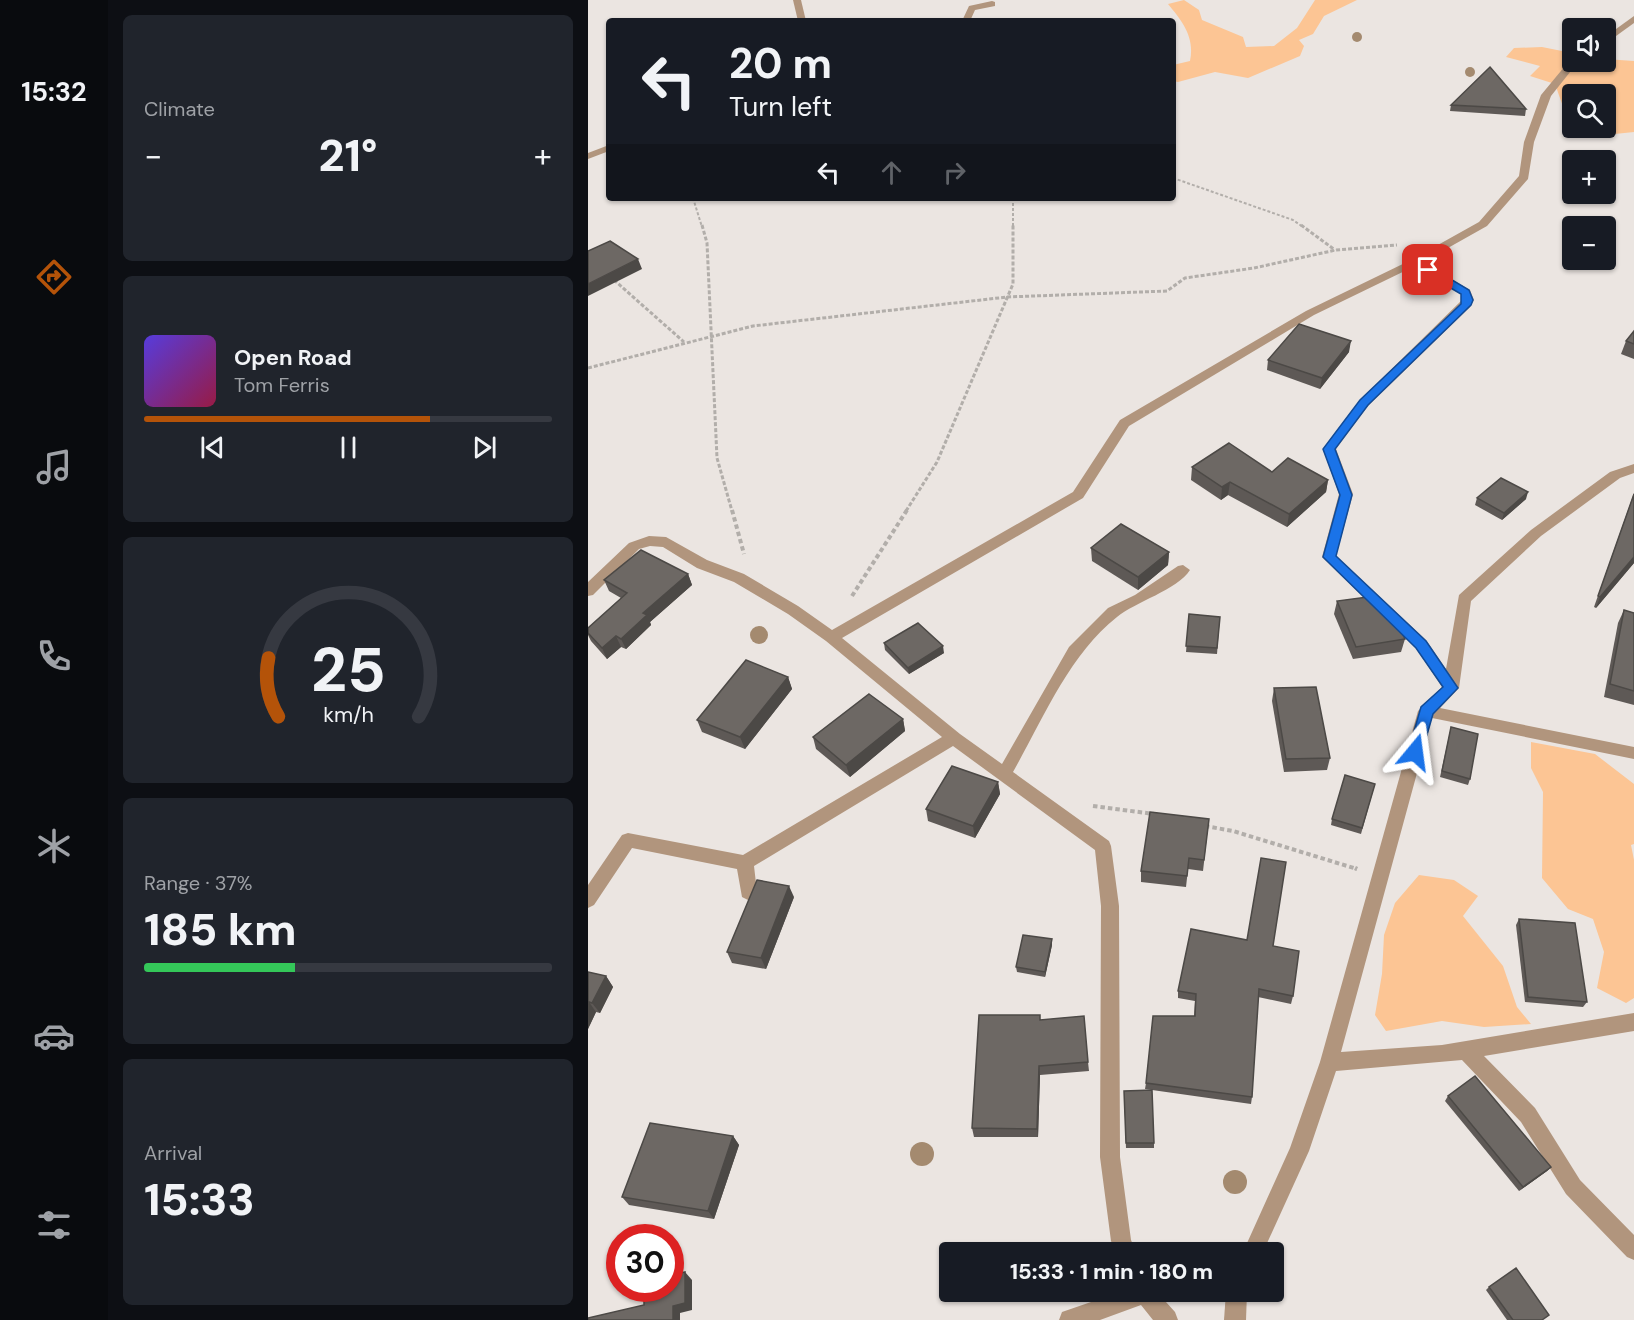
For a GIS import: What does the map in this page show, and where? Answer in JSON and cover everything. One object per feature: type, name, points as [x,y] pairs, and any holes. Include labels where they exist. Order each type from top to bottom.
[{"type":"street","points":[[797,0],[801,18]]},
{"type":"street","points":[[967,18],[972,8],[992,4]]},
{"type":"street","points":[[1616,33],[1634,19]]},
{"type":"street","points":[[831,637],[1078,495],[1124,423],[1230,363],[1310,313],[1414,262],[1483,224],[1524,177],[1529,142],[1546,95],[1565,72]]},
{"type":"street","points":[[588,156],[606,149]]},
{"type":"street","points":[[1414,262],[1466,292],[1468,300],[1466,305],[1364,403],[1329,449],[1346,495],[1329,557],[1421,645],[1451,688]]},
{"type":"street","points":[[1258,1242],[1299,1151],[1329,1062],[1426,711],[1451,688],[1464,599],[1536,533],[1615,475],[1634,468]]},
{"type":"street","points":[[588,591],[634,546],[649,541],[666,542],[702,564],[753,587],[793,610],[831,637],[954,738],[1103,846],[1110,906],[1110,1157],[1121,1242]]},
{"type":"street","points":[[1004,774],[1074,651],[1113,612],[1140,599],[1183,570]]},
{"type":"street","points":[[1426,711],[1634,753]]},
{"type":"street","points":[[588,900],[628,840],[746,863],[954,738]]},
{"type":"street","points":[[746,863],[748,892]]},
{"type":"street","points":[[1329,1062],[1443,1054],[1634,1022]]},
{"type":"street","points":[[1465,1050],[1528,1115],[1572,1187],[1634,1250]]},
{"type":"street","points":[[1070,1320],[1118,1302]]},
{"type":"street","points":[[1153,1302],[1167,1320]]},
{"type":"street","points":[[1235,1320],[1236,1302]]},
{"type":"path","points":[[1176,179],[1293,220],[1336,250]]},
{"type":"path","points":[[694,201],[707,243],[717,458],[753,587]]},
{"type":"path","points":[[852,596],[937,462],[992,337],[1013,284],[1013,201]]},
{"type":"path","points":[[588,368],[753,326],[1007,297],[1167,291],[1185,278],[1254,268],[1336,250],[1407,244]]},
{"type":"path","points":[[606,274],[685,343]]},
{"type":"path","points":[[1054,810],[1072,804],[1161,815]]},
{"type":"path","points":[[1199,823],[1380,875]]},
{"type":"shaded area","points":[[1184,0],[1199,10],[1202,20],[1243,37],[1246,47],[1274,46],[1297,28],[1315,0],[1357,0],[1324,16],[1313,34],[1299,40],[1304,46],[1300,56],[1248,78],[1215,72],[1178,82],[1176,82],[1176,64],[1190,61],[1191,44],[1182,23],[1168,4]]},
{"type":"shaded area","points":[[1542,47],[1562,51],[1562,72],[1616,72],[1616,60],[1634,61],[1634,132],[1616,134],[1616,84],[1562,84],[1562,104],[1555,84],[1530,76],[1540,66],[1506,57],[1514,48]]},
{"type":"shaded area","points":[[1531,742],[1595,754],[1634,784],[1634,844],[1631,845],[1634,860],[1634,998],[1626,1003],[1597,988],[1604,952],[1593,919],[1568,909],[1542,878],[1543,792],[1531,768]]},
{"type":"shaded area","points":[[1419,875],[1454,880],[1478,896],[1463,916],[1503,966],[1517,1007],[1531,1024],[1484,1027],[1442,1021],[1386,1031],[1375,1015],[1382,974],[1384,935],[1395,903]]},
{"type":"building","points":[[1490,67],[1526,109],[1451,105]]},
{"type":"building","points":[[610,241],[638,259],[588,284],[588,251]]},
{"type":"building","points":[[1299,324],[1351,341],[1322,378],[1268,360]]},
{"type":"building","points":[[1634,331],[1634,344],[1626,341]]},
{"type":"building","points":[[1229,443],[1272,472],[1288,458],[1328,480],[1289,514],[1230,482],[1222,487],[1192,467]]},
{"type":"building","points":[[1501,478],[1528,492],[1504,513],[1477,498]]},
{"type":"building","points":[[1634,494],[1634,557],[1600,597],[1598,596]]},
{"type":"building","points":[[1121,524],[1169,552],[1138,577],[1091,548]]},
{"type":"building","points":[[641,550],[688,574],[643,613],[647,615],[621,639],[616,636],[602,648],[588,633],[588,628],[627,593],[604,580]]},
{"type":"building","points":[[1375,596],[1392,612],[1405,639],[1356,647],[1337,601]]},
{"type":"building","points":[[1624,610],[1634,613],[1634,691],[1610,684]]},
{"type":"building","points":[[1189,614],[1220,617],[1217,648],[1186,646]]},
{"type":"building","points":[[918,623],[943,646],[908,668],[884,643]]},
{"type":"building","points":[[746,660],[788,677],[740,737],[697,720]]},
{"type":"building","points":[[1316,687],[1330,758],[1286,759],[1274,688]]},
{"type":"building","points":[[869,694],[903,719],[846,765],[813,737]]},
{"type":"building","points":[[1451,727],[1478,734],[1470,779],[1442,771]]},
{"type":"building","points":[[952,766],[998,782],[973,826],[926,809]]},
{"type":"building","points":[[1345,775],[1375,784],[1362,828],[1332,819]]},
{"type":"building","points":[[1150,812],[1209,819],[1204,860],[1189,858],[1187,876],[1141,871]]},
{"type":"building","points":[[1261,858],[1286,862],[1273,946],[1299,951],[1293,996],[1259,989],[1252,1097],[1146,1083],[1153,1016],[1195,1016],[1196,994],[1178,991],[1191,929],[1247,940]]},
{"type":"building","points":[[757,880],[789,886],[761,958],[727,952]]},
{"type":"building","points":[[1519,919],[1575,923],[1587,1002],[1528,997]]},
{"type":"building","points":[[1023,935],[1052,939],[1045,972],[1016,967]]},
{"type":"building","points":[[588,972],[606,976],[592,1003],[588,1004]]},
{"type":"building","points":[[979,1015],[1040,1015],[1040,1020],[1084,1016],[1088,1062],[1039,1066],[1037,1129],[972,1128]]},
{"type":"building","points":[[1475,1076],[1551,1167],[1523,1187],[1448,1096]]},
{"type":"building","points":[[1152,1090],[1154,1143],[1126,1143],[1124,1091]]},
{"type":"building","points":[[650,1123],[733,1136],[708,1211],[622,1197]]},
{"type":"building","points":[[1516,1268],[1549,1315],[1542,1320],[1513,1320],[1489,1287]]},
{"type":"building","points":[[684,1272],[685,1303],[673,1306],[673,1320],[588,1320],[588,1318],[644,1305],[644,1302],[684,1302]]},
{"type":"route","points":[[1415,752],[1426,711],[1451,688],[1421,645],[1329,557],[1346,495],[1329,449],[1364,403],[1466,305],[1468,300],[1466,292],[1428,270]]}]
